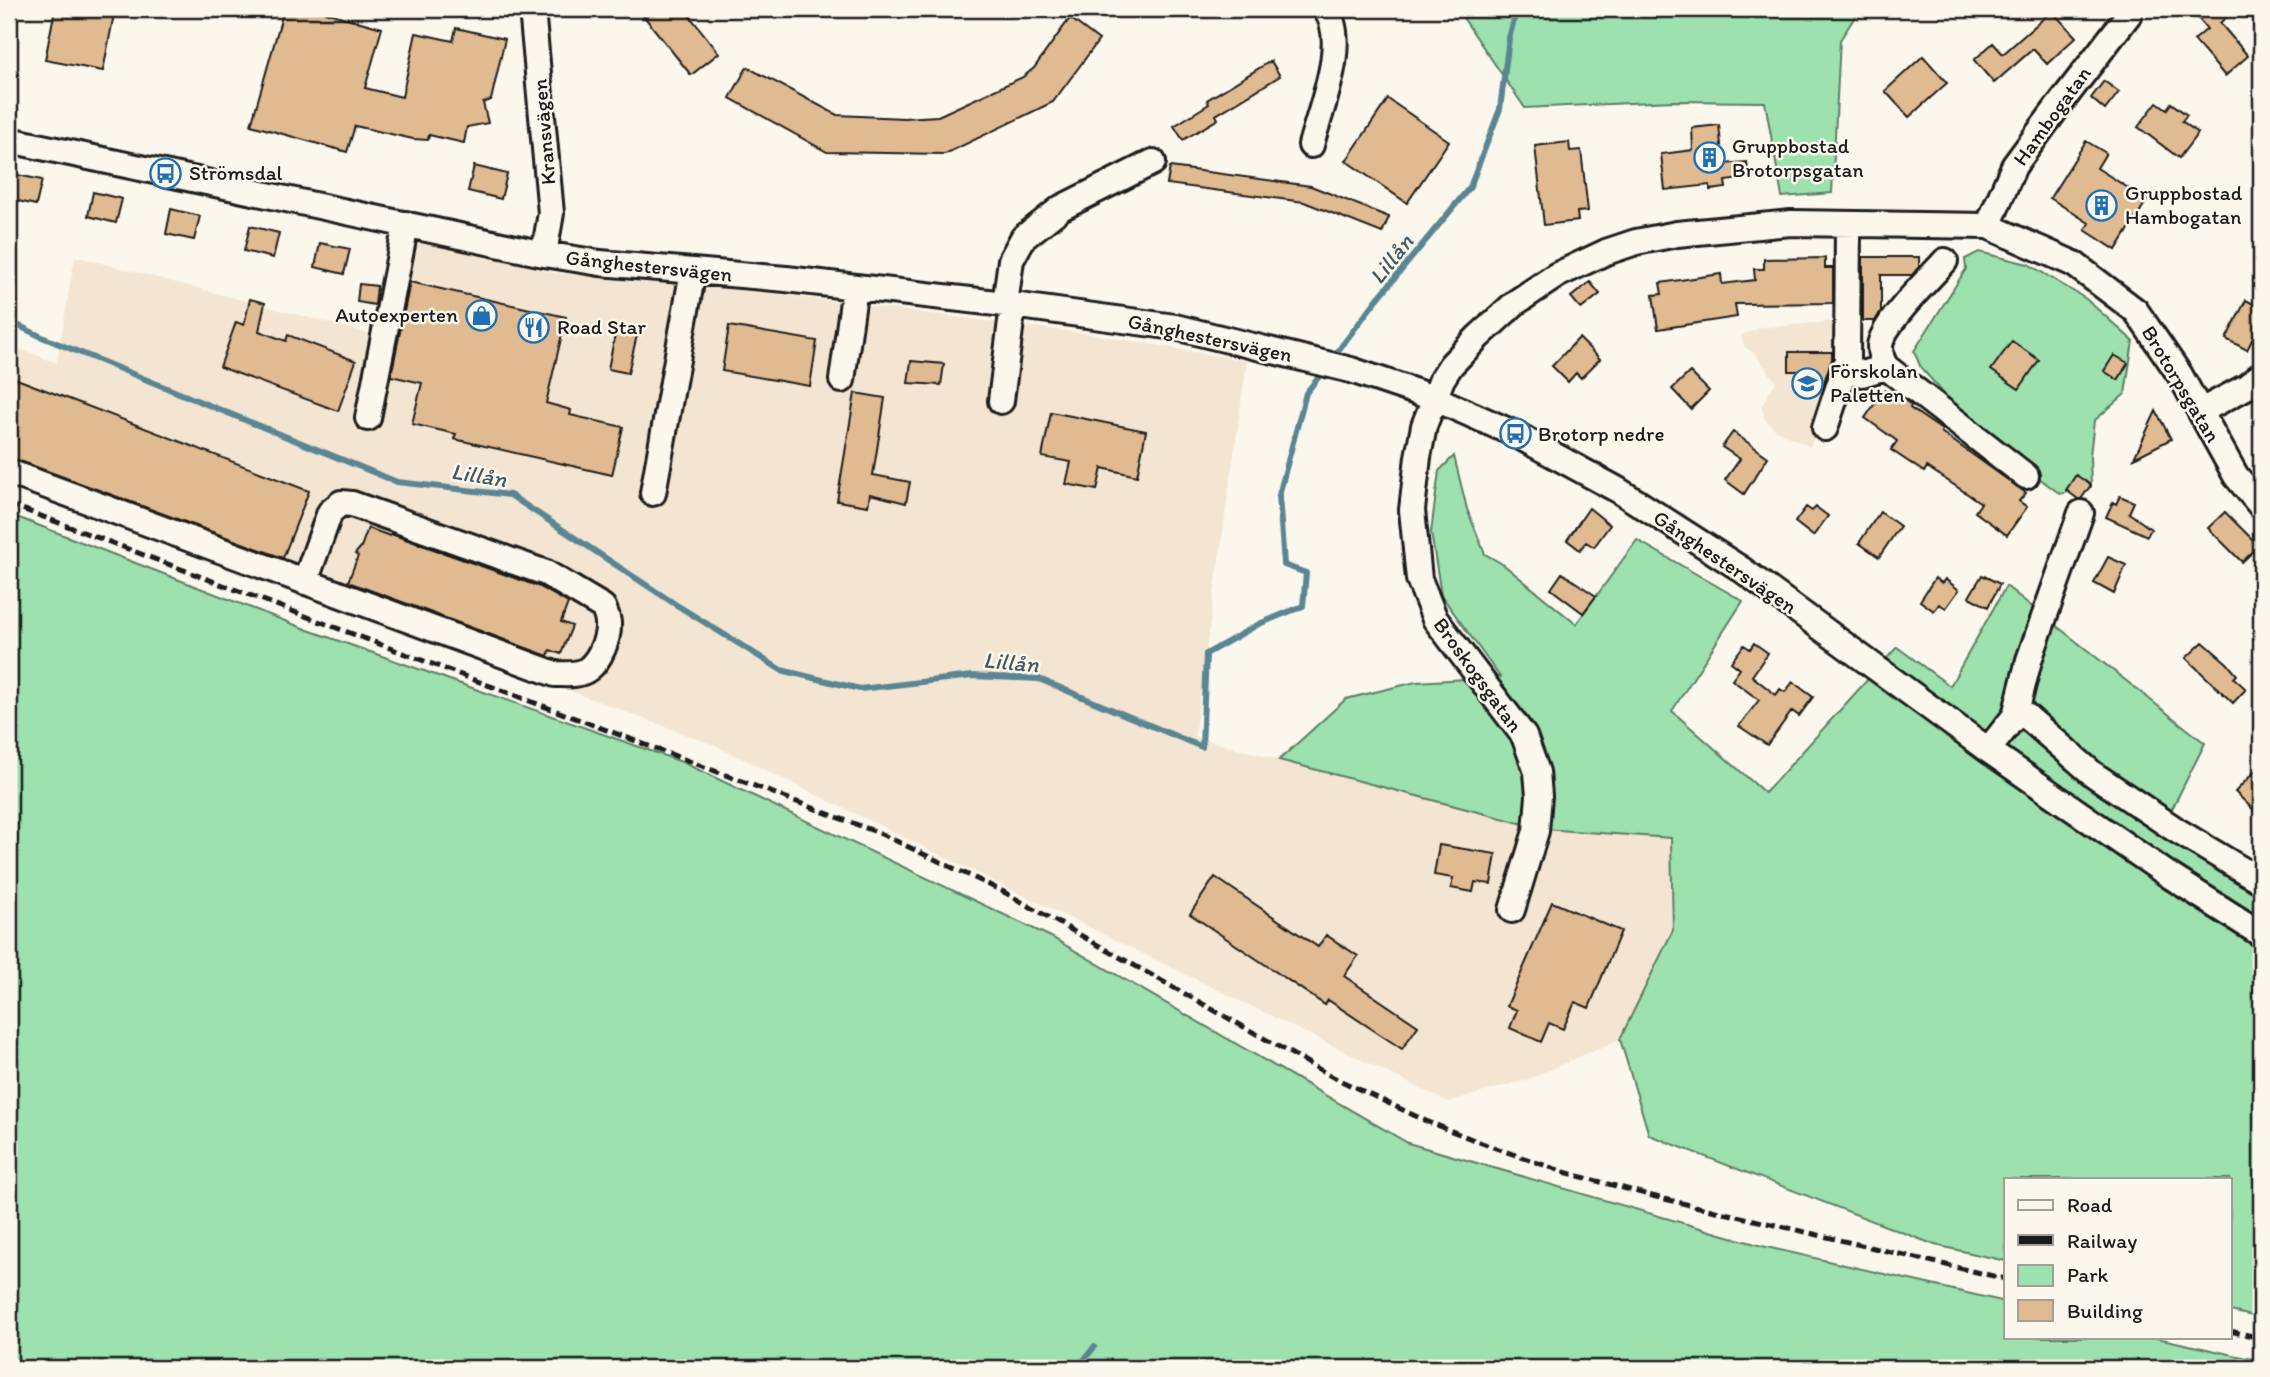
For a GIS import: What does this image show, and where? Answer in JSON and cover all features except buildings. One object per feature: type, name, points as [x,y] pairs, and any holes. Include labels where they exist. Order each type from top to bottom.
[{"type":"street","name":"Kransvägen","points":[[532,9],[551,213],[544,254]]},
{"type":"street","points":[[1311,145],[1334,54],[1335,28],[1325,9]]},
{"type":"street","name":"Hambogatan","points":[[1988,226],[2014,166],[2129,14]]},
{"type":"street","name":"Gånghestersvägen","points":[[9,140],[544,254],[600,263],[1009,304],[1175,327],[1352,370],[1434,398],[1515,434],[1618,490],[1741,569],[1988,750],[2170,876],[2261,934]]},
{"type":"street","points":[[1001,401],[1011,260],[1023,238],[1060,208],[1153,162]]},
{"type":"street","name":"Brotorpsgatan","points":[[1434,398],[1451,365],[1515,303],[1557,275],[1606,252],[1636,242],[1677,234],[1791,223],[1988,226],[2074,264],[2136,311],[2180,375],[2236,476],[2261,506]]},
{"type":"street","points":[[368,418],[406,224]]},
{"type":"street","points":[[1825,428],[1846,368],[1848,224]]},
{"type":"street","points":[[1945,261],[1889,324],[1880,344],[1882,359],[1886,367],[2026,476]]},
{"type":"street","points":[[653,493],[693,271]]},
{"type":"street","points":[[842,380],[855,288]]},
{"type":"street","points":[[1846,368],[1862,374],[1886,367]]},
{"type":"street","points":[[2200,411],[2246,387],[2261,375]]},
{"type":"street","name":"Broskogsgatan","points":[[1434,398],[1424,426],[1412,510],[1419,579],[1434,619],[1524,736],[1538,772],[1536,831],[1512,910]]},
{"type":"street","points":[[9,472],[304,582],[555,674],[572,675],[588,669],[607,637],[608,622],[603,607],[546,573],[352,504],[341,503],[330,512],[304,582]]},
{"type":"street","points":[[1988,750],[2015,716],[2029,660],[2081,513]]},
{"type":"street","points":[[2017,708],[2093,774],[2176,830],[2261,881]]},
{"type":"shaded area","points":[[402,234],[554,273],[721,287],[1097,335],[1247,361],[1194,737],[1543,829],[1671,837],[1673,930],[1620,1039],[1529,1079],[1448,1102],[714,745],[9,480],[9,345],[57,363],[75,256],[386,338]]},
{"type":"shaded area","name":"Förskolan Paletten","points":[[1836,321],[1838,385],[1810,447],[1776,430],[1764,418],[1762,405],[1776,382],[1755,354],[1744,346],[1741,335],[1759,328]]},
{"type":"green space","points":[[1457,9],[1860,9],[1840,40],[1832,193],[1782,197],[1765,102],[1673,101],[1525,108]]},
{"type":"green space","points":[[1979,252],[2028,264],[2086,299],[2133,341],[2125,394],[2094,421],[2090,456],[2091,487],[2060,494],[1955,406],[1921,368],[1914,351],[1966,269],[1965,259]]},
{"type":"green space","points":[[1454,456],[1467,509],[1485,554],[1504,565],[1576,624],[1637,540],[1743,601],[1672,711],[1765,793],[1897,647],[1950,686],[2006,586],[2205,743],[2171,811],[2261,867],[2261,1318],[2232,1311],[2232,1178],[2004,1178],[2004,1261],[1935,1245],[1649,1135],[1620,1039],[1673,930],[1671,838],[1543,829],[1279,760],[1346,699],[1416,682],[1500,677],[1441,595],[1431,532],[1439,471]]},
{"type":"green space","points":[[9,514],[308,630],[682,762],[1051,937],[1408,1143],[1762,1246],[2004,1302],[2004,1338],[2158,1338],[2261,1361],[2261,1368],[9,1368]]},
{"type":"waterway","name":"Lillån","points":[[1331,360],[1470,187],[1500,109],[1509,38],[1517,9]]},
{"type":"waterway","name":"Lillån","points":[[9,321],[42,337],[397,482],[510,495],[781,670],[860,689],[972,676],[1039,679],[1202,747],[1206,654],[1259,624],[1303,606],[1306,573],[1284,565],[1279,495],[1306,393],[1325,369]]},
{"type":"waterway","points":[[1078,1368],[1094,1347]]},
{"type":"railway","points":[[9,504],[879,833],[1002,891],[1331,1076],[1426,1121],[1487,1145],[1564,1172],[1656,1197],[2004,1279]]},
{"type":"railway","points":[[2232,1331],[2261,1338]]},
{"type":"place","name":"Gruppbostad Brotorpsgatan","points":[[1709,158]]},
{"type":"place","name":"Strömsdal","points":[[166,173]]},
{"type":"place","name":"Gruppbostad Hambogatan","points":[[2102,205]]},
{"type":"place","name":"Autoexperten","points":[[481,315]]},
{"type":"place","name":"Road Star","points":[[534,327]]},
{"type":"place","name":"Förskolan Paletten","points":[[1807,383]]},
{"type":"place","name":"Brotorp nedre","points":[[1515,434]]}]
